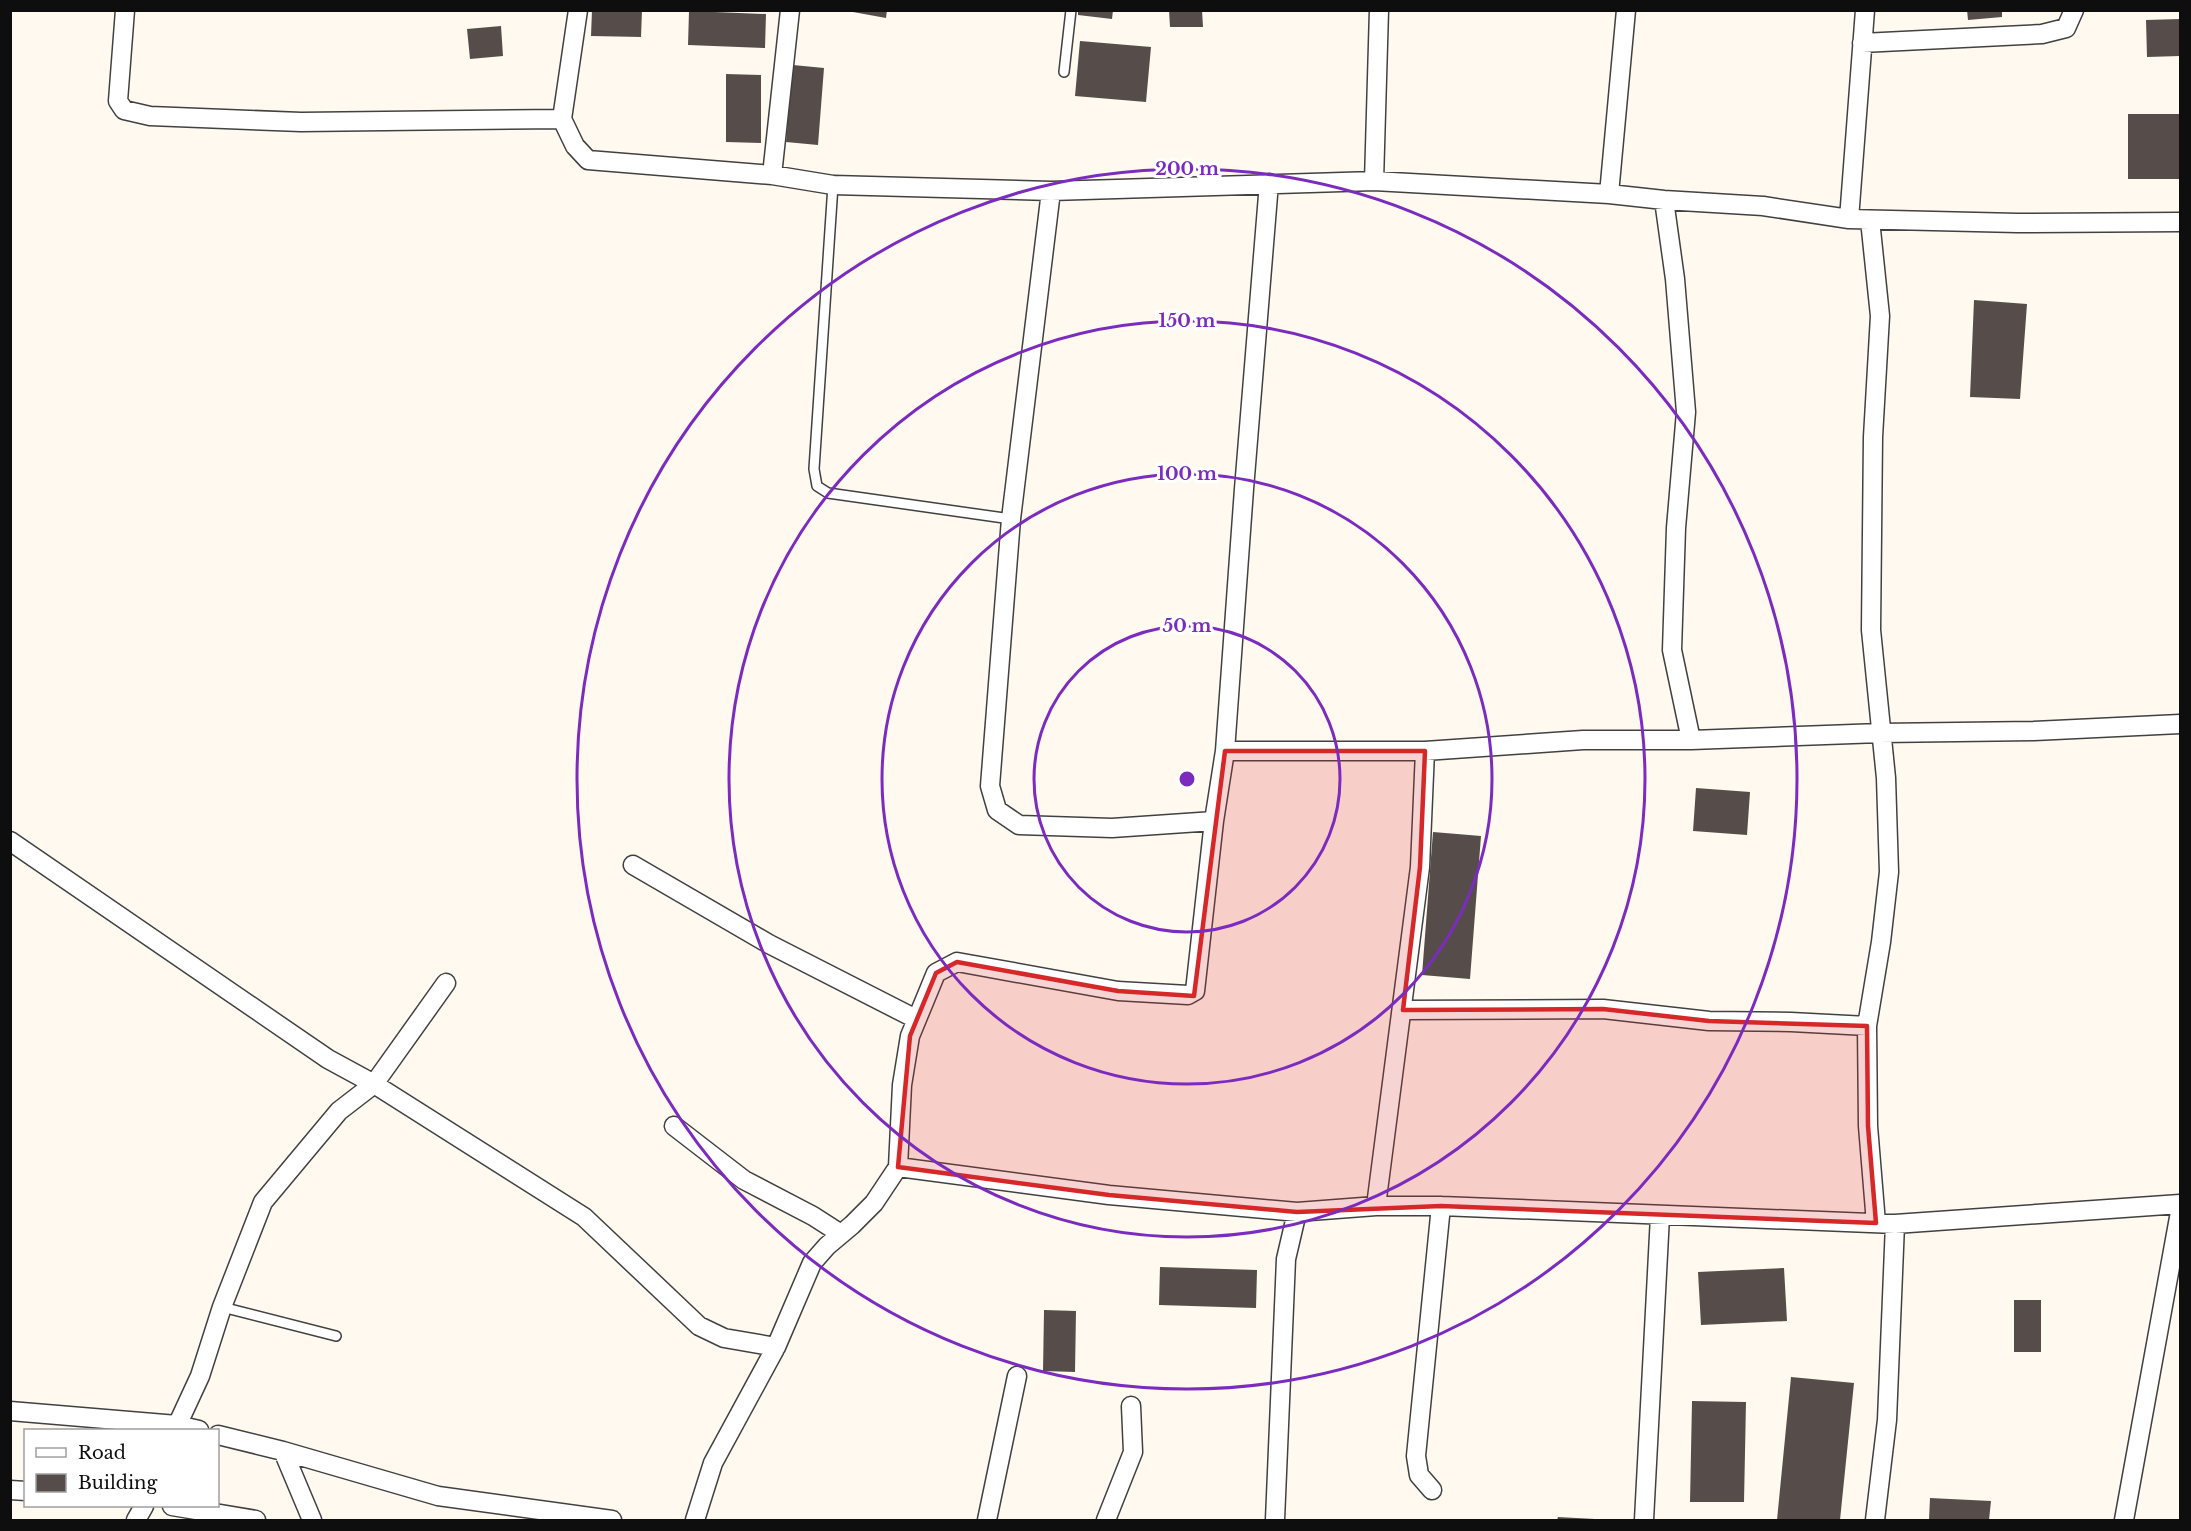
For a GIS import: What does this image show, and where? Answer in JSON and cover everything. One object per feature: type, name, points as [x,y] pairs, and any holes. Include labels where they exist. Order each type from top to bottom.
[{"type":"street","points":[[125,10],[118,101],[124,110],[150,116],[301,122],[562,119]]},
{"type":"street","points":[[578,10],[562,119],[575,146],[588,160],[772,175],[833,185],[1051,191],[1374,181],[1609,194],[1763,206],[1849,219],[2017,223],[2181,222]]},
{"type":"street","points":[[772,175],[790,10]]},
{"type":"street","points":[[1374,181],[1379,10]]},
{"type":"street","points":[[1609,194],[1626,10]]},
{"type":"street","points":[[1849,219],[1865,10]]},
{"type":"street","points":[[1862,43],[2042,34],[2066,28],[2074,10]]},
{"type":"street","points":[[695,1521],[713,1463],[777,1347],[812,1263],[874,1203],[898,1167],[902,1085],[910,1036],[936,973],[957,962],[1118,991],[1192,994],[1195,991],[1214,821],[1226,751],[1244,489],[1269,183]]},
{"type":"street","points":[[1051,191],[1011,519],[990,786],[997,810],[1019,825],[1112,828],[1214,821]]},
{"type":"street","points":[[1664,200],[1675,279],[1686,412],[1676,528],[1672,650],[1691,740]]},
{"type":"street","points":[[1870,220],[1880,316],[1873,437],[1871,630],[1886,778],[1889,872],[1881,942],[1867,1026],[1868,1126],[1876,1223]]},
{"type":"street","points":[[1226,751],[1425,751],[1583,740],[1691,740],[1880,733],[2034,731],[2181,724]]},
{"type":"street","points":[[1376,1206],[1420,867],[1425,751]]},
{"type":"street","points":[[10,841],[328,1059],[374,1084],[584,1217],[699,1326],[724,1338],[777,1347]]},
{"type":"street","points":[[633,865],[769,944],[916,1018]]},
{"type":"street","points":[[10,1411],[176,1428],[200,1376],[222,1307],[263,1202],[339,1111],[374,1084],[446,983]]},
{"type":"street","points":[[1402,1010],[1603,1009],[1709,1021],[1867,1026]]},
{"type":"street","points":[[674,1125],[744,1180],[813,1216],[841,1234]]},
{"type":"street","points":[[898,1167],[1109,1195],[1297,1212],[1376,1206],[1441,1206],[1895,1224],[2181,1204]]},
{"type":"street","points":[[1432,1490],[1419,1475],[1416,1456],[1441,1206]]},
{"type":"street","points":[[1275,1521],[1286,1259],[1297,1212]]},
{"type":"street","points":[[2124,1521],[2181,1212]]},
{"type":"street","points":[[1644,1521],[1660,1216]]},
{"type":"street","points":[[1875,1521],[1887,1420],[1895,1224]]},
{"type":"street","points":[[987,1521],[1017,1376]]},
{"type":"street","points":[[1106,1521],[1133,1452],[1131,1406]]},
{"type":"street","points":[[219,1435],[283,1451],[438,1496],[612,1521]]},
{"type":"street","points":[[283,1451],[312,1521]]},
{"type":"street","points":[[136,1521],[143,1507]]},
{"type":"street","points":[[178,1507],[256,1521]]},
{"type":"lane","points":[[1064,72],[1071,10]]},
{"type":"lane","points":[[833,185],[814,469],[817,486],[828,493],[1011,519]]},
{"type":"lane","points":[[222,1307],[336,1336]]},
{"type":"highlighted area","points":[[1225,751],[1425,751],[1420,867],[1403,1010],[1603,1009],[1709,1021],[1867,1026],[1868,1126],[1876,1223],[1441,1206],[1297,1212],[1109,1195],[898,1167],[910,1036],[936,973],[957,962],[1118,991],[1194,996]]},
{"type":"building","points":[[592,10],[642,10],[641,37],[591,36]]},
{"type":"building","points":[[842,10],[887,10],[886,18]]},
{"type":"building","points":[[1078,10],[1113,10],[1112,19],[1078,15]]},
{"type":"building","points":[[1169,10],[1202,10],[1203,27],[1170,27]]},
{"type":"building","points":[[1967,10],[2002,10],[2002,17],[1968,20]]},
{"type":"building","points":[[689,11],[766,14],[765,48],[688,45]]},
{"type":"building","points":[[2180,19],[2180,56],[2147,57],[2146,20]]},
{"type":"building","points":[[501,26],[503,56],[470,59],[467,29]]},
{"type":"building","points":[[1080,41],[1151,47],[1146,102],[1075,96]]},
{"type":"building","points":[[793,65],[824,68],[818,145],[786,142]]},
{"type":"building","points":[[726,74],[761,75],[761,143],[726,142]]},
{"type":"building","points":[[2128,114],[2180,114],[2180,179],[2128,179]]},
{"type":"building","points":[[1974,300],[2027,304],[2020,399],[1970,397]]},
{"type":"building","points":[[1696,788],[1750,792],[1747,835],[1693,831]]},
{"type":"building","points":[[1433,832],[1481,836],[1470,979],[1422,975]]},
{"type":"building","points":[[1160,1267],[1257,1270],[1256,1308],[1159,1305]]},
{"type":"building","points":[[1784,1268],[1787,1321],[1701,1325],[1698,1272]]},
{"type":"building","points":[[2014,1300],[2041,1300],[2041,1352],[2014,1352]]},
{"type":"building","points":[[1044,1310],[1076,1311],[1075,1372],[1043,1371]]},
{"type":"building","points":[[1791,1377],[1854,1383],[1840,1520],[1777,1520]]},
{"type":"building","points":[[1692,1401],[1746,1402],[1744,1502],[1690,1502]]},
{"type":"building","points":[[1930,1498],[1991,1501],[1989,1520],[1929,1520]]},
{"type":"building","points":[[1558,1517],[1595,1519],[1595,1520],[1557,1520]]}]
